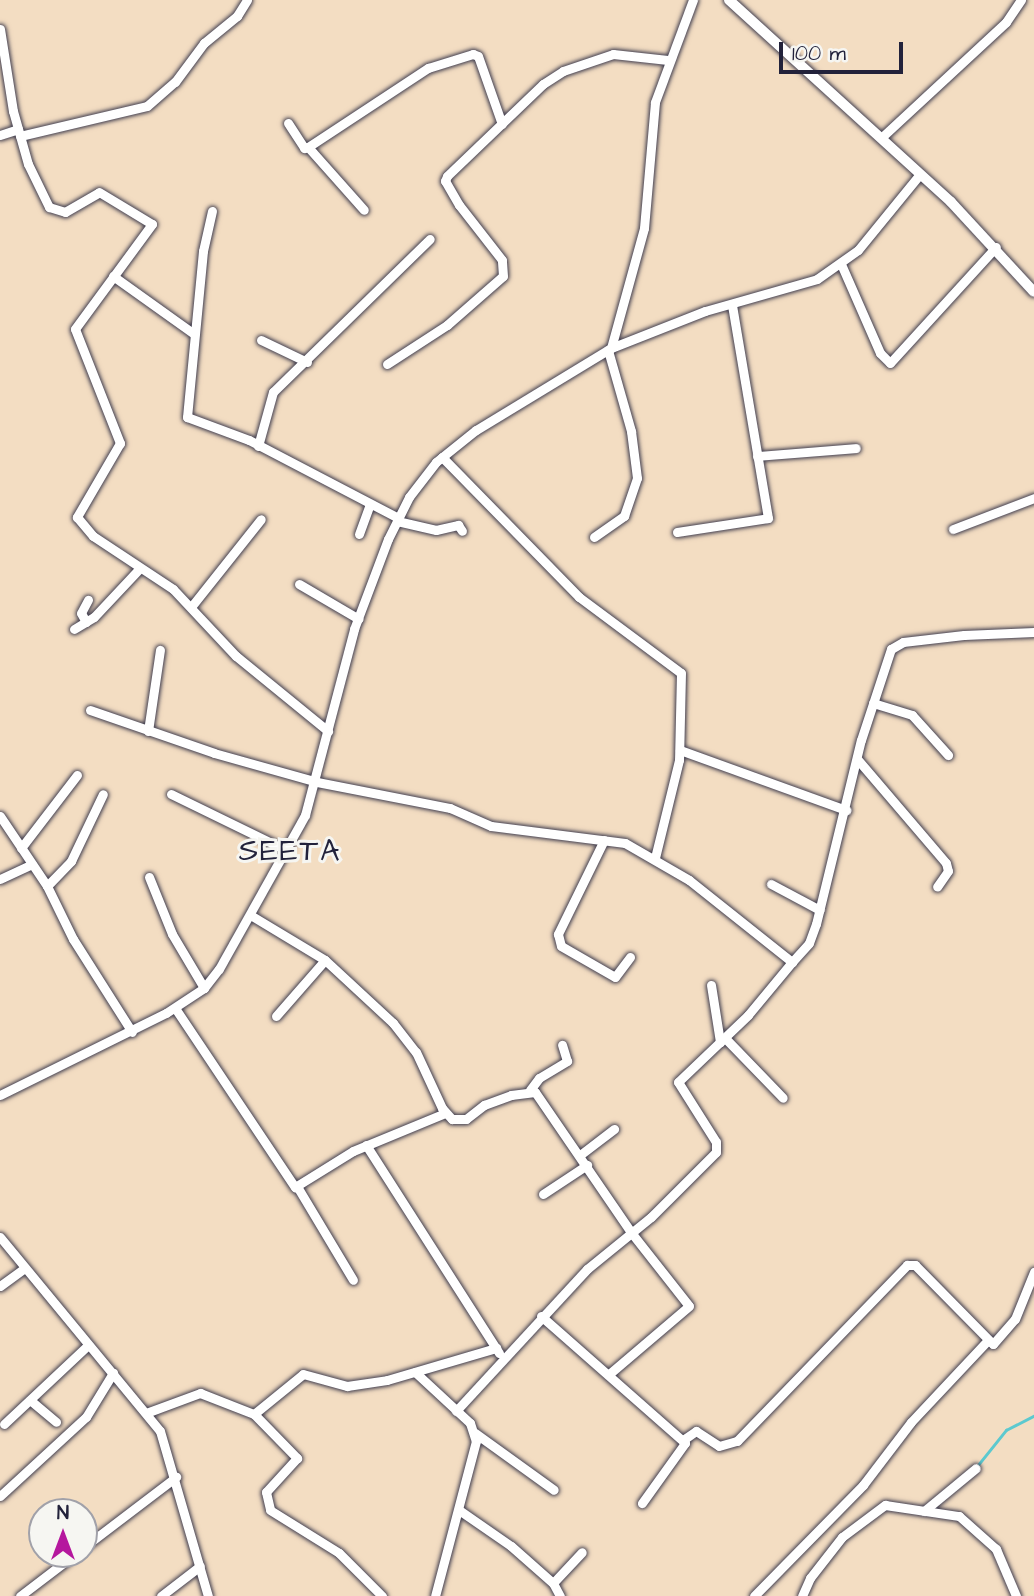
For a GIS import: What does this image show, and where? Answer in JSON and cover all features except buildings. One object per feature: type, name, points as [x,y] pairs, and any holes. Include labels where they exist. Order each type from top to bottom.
[{"type":"street","points":[[0,135],[146,106],[175,82],[204,43],[237,16],[247,0]]},
{"type":"street","points":[[594,537],[624,516],[637,478],[631,430],[610,349],[644,228],[649,134],[668,60],[693,0]]},
{"type":"street","points":[[729,0],[882,137],[996,247],[1034,292]]},
{"type":"street","points":[[882,137],[1006,22],[1021,0]]},
{"type":"street","points":[[0,29],[19,133],[28,164],[56,212],[65,212],[99,192],[152,224],[75,329],[120,443],[77,517],[93,536],[173,589],[236,656],[328,731]]},
{"type":"street","points":[[308,147],[428,68],[473,54],[478,56],[502,124]]},
{"type":"street","points":[[387,364],[447,325],[503,275],[502,260],[445,181],[502,124],[563,71],[613,54],[668,60]]},
{"type":"street","points":[[288,123],[364,210]]},
{"type":"street","points":[[0,1095],[132,1032],[204,988],[251,916],[288,851],[317,782],[359,619],[409,497],[442,457],[526,398],[610,349],[732,305],[817,279],[858,250],[920,174]]},
{"type":"street","points":[[212,211],[194,334],[187,417],[258,446],[398,520],[436,530],[457,524],[461,531]]},
{"type":"street","points":[[258,446],[268,400],[430,239]]},
{"type":"street","points":[[841,264],[880,353],[890,363],[996,247]]},
{"type":"street","points":[[113,276],[194,334]]},
{"type":"street","points":[[677,532],[768,518],[732,305]]},
{"type":"street","points":[[261,340],[307,362]]},
{"type":"street","points":[[757,456],[856,448]]},
{"type":"street","points":[[442,457],[579,597],[681,673],[680,750],[654,858]]},
{"type":"street","points":[[953,529],[1034,498]]},
{"type":"street","points":[[359,534],[370,504]]},
{"type":"street","points":[[191,607],[261,519]]},
{"type":"street","points":[[74,629],[86,622],[140,568]]},
{"type":"street","points":[[299,584],[359,619]]},
{"type":"street","points":[[86,622],[81,613],[88,600]]},
{"type":"street","points":[[456,1411],[541,1317],[630,1231],[652,1217],[718,1149],[678,1084],[722,1040],[809,943],[820,910],[873,703],[891,649],[903,642],[1034,632]]},
{"type":"street","points":[[148,731],[160,650]]},
{"type":"street","points":[[873,703],[912,715],[948,755]]},
{"type":"street","points":[[90,710],[148,731],[317,782],[450,808],[491,826],[625,843],[654,858],[733,912],[792,962]]},
{"type":"street","points":[[680,750],[846,810]]},
{"type":"street","points":[[858,760],[946,863],[947,871],[937,887]]},
{"type":"street","points":[[21,848],[77,775]]},
{"type":"street","points":[[47,886],[71,861],[103,793]]},
{"type":"street","points":[[171,794],[288,851]]},
{"type":"street","points":[[0,816],[47,886],[73,939],[132,1032]]},
{"type":"street","points":[[604,840],[558,934],[561,946],[615,977],[630,957]]},
{"type":"street","points":[[0,879],[32,864]]},
{"type":"street","points":[[149,877],[172,934],[204,988]]},
{"type":"street","points":[[771,884],[820,910]]},
{"type":"street","points":[[251,916],[325,960],[393,1023],[416,1052],[445,1113],[460,1121],[484,1105],[530,1090],[539,1078],[567,1061],[562,1045]]},
{"type":"street","points":[[276,1016],[325,960]]},
{"type":"street","points":[[710,985],[722,1040],[783,1098]]},
{"type":"street","points":[[175,1008],[288,1181],[298,1188],[354,1280]]},
{"type":"street","points":[[530,1090],[580,1155],[630,1231],[689,1306],[608,1375]]},
{"type":"street","points":[[298,1188],[366,1145],[445,1113]]},
{"type":"street","points":[[580,1155],[614,1129]]},
{"type":"street","points":[[366,1145],[502,1359]]},
{"type":"street","points":[[542,1194],[587,1165]]},
{"type":"street","points":[[1,1240],[160,1431],[176,1477],[208,1596]]},
{"type":"street","points":[[683,1440],[696,1431],[719,1446],[737,1441],[909,1265],[915,1265],[987,1341],[998,1342],[1014,1321],[1034,1272]]},
{"type":"street","points":[[0,1286],[23,1269]]},
{"type":"street","points":[[541,1317],[683,1440],[685,1448],[642,1503]]},
{"type":"street","points":[[754,1596],[863,1485],[911,1422],[987,1341]]},
{"type":"street","points":[[4,1424],[88,1345]]},
{"type":"street","points":[[254,1414],[303,1374],[347,1386],[415,1372],[496,1348]]},
{"type":"street","points":[[415,1372],[475,1433],[554,1490]]},
{"type":"street","points":[[0,1496],[86,1416],[113,1373]]},
{"type":"street","points":[[146,1413],[200,1393],[236,1411],[254,1414],[297,1458],[296,1464],[266,1492],[270,1510],[339,1553],[382,1596]]},
{"type":"street","points":[[30,1400],[56,1422]]},
{"type":"street","points":[[435,1596],[473,1462],[475,1433]]},
{"type":"street","points":[[925,1511],[976,1468]]},
{"type":"street","points":[[98,1536],[176,1477]]},
{"type":"street","points":[[802,1596],[826,1555],[861,1520],[885,1505],[960,1516],[996,1549],[1016,1596]]},
{"type":"street","points":[[459,1510],[512,1545],[552,1583],[560,1596]]},
{"type":"street","points":[[552,1583],[582,1552]]},
{"type":"street","points":[[161,1596],[200,1566]]},
{"type":"street","points":[[20,1596],[57,1568]]},
{"type":"waterway","points":[[978,1465],[1006,1430],[1034,1416]]},
{"type":"district","name":"SEETA","points":[[290,851]]}]
